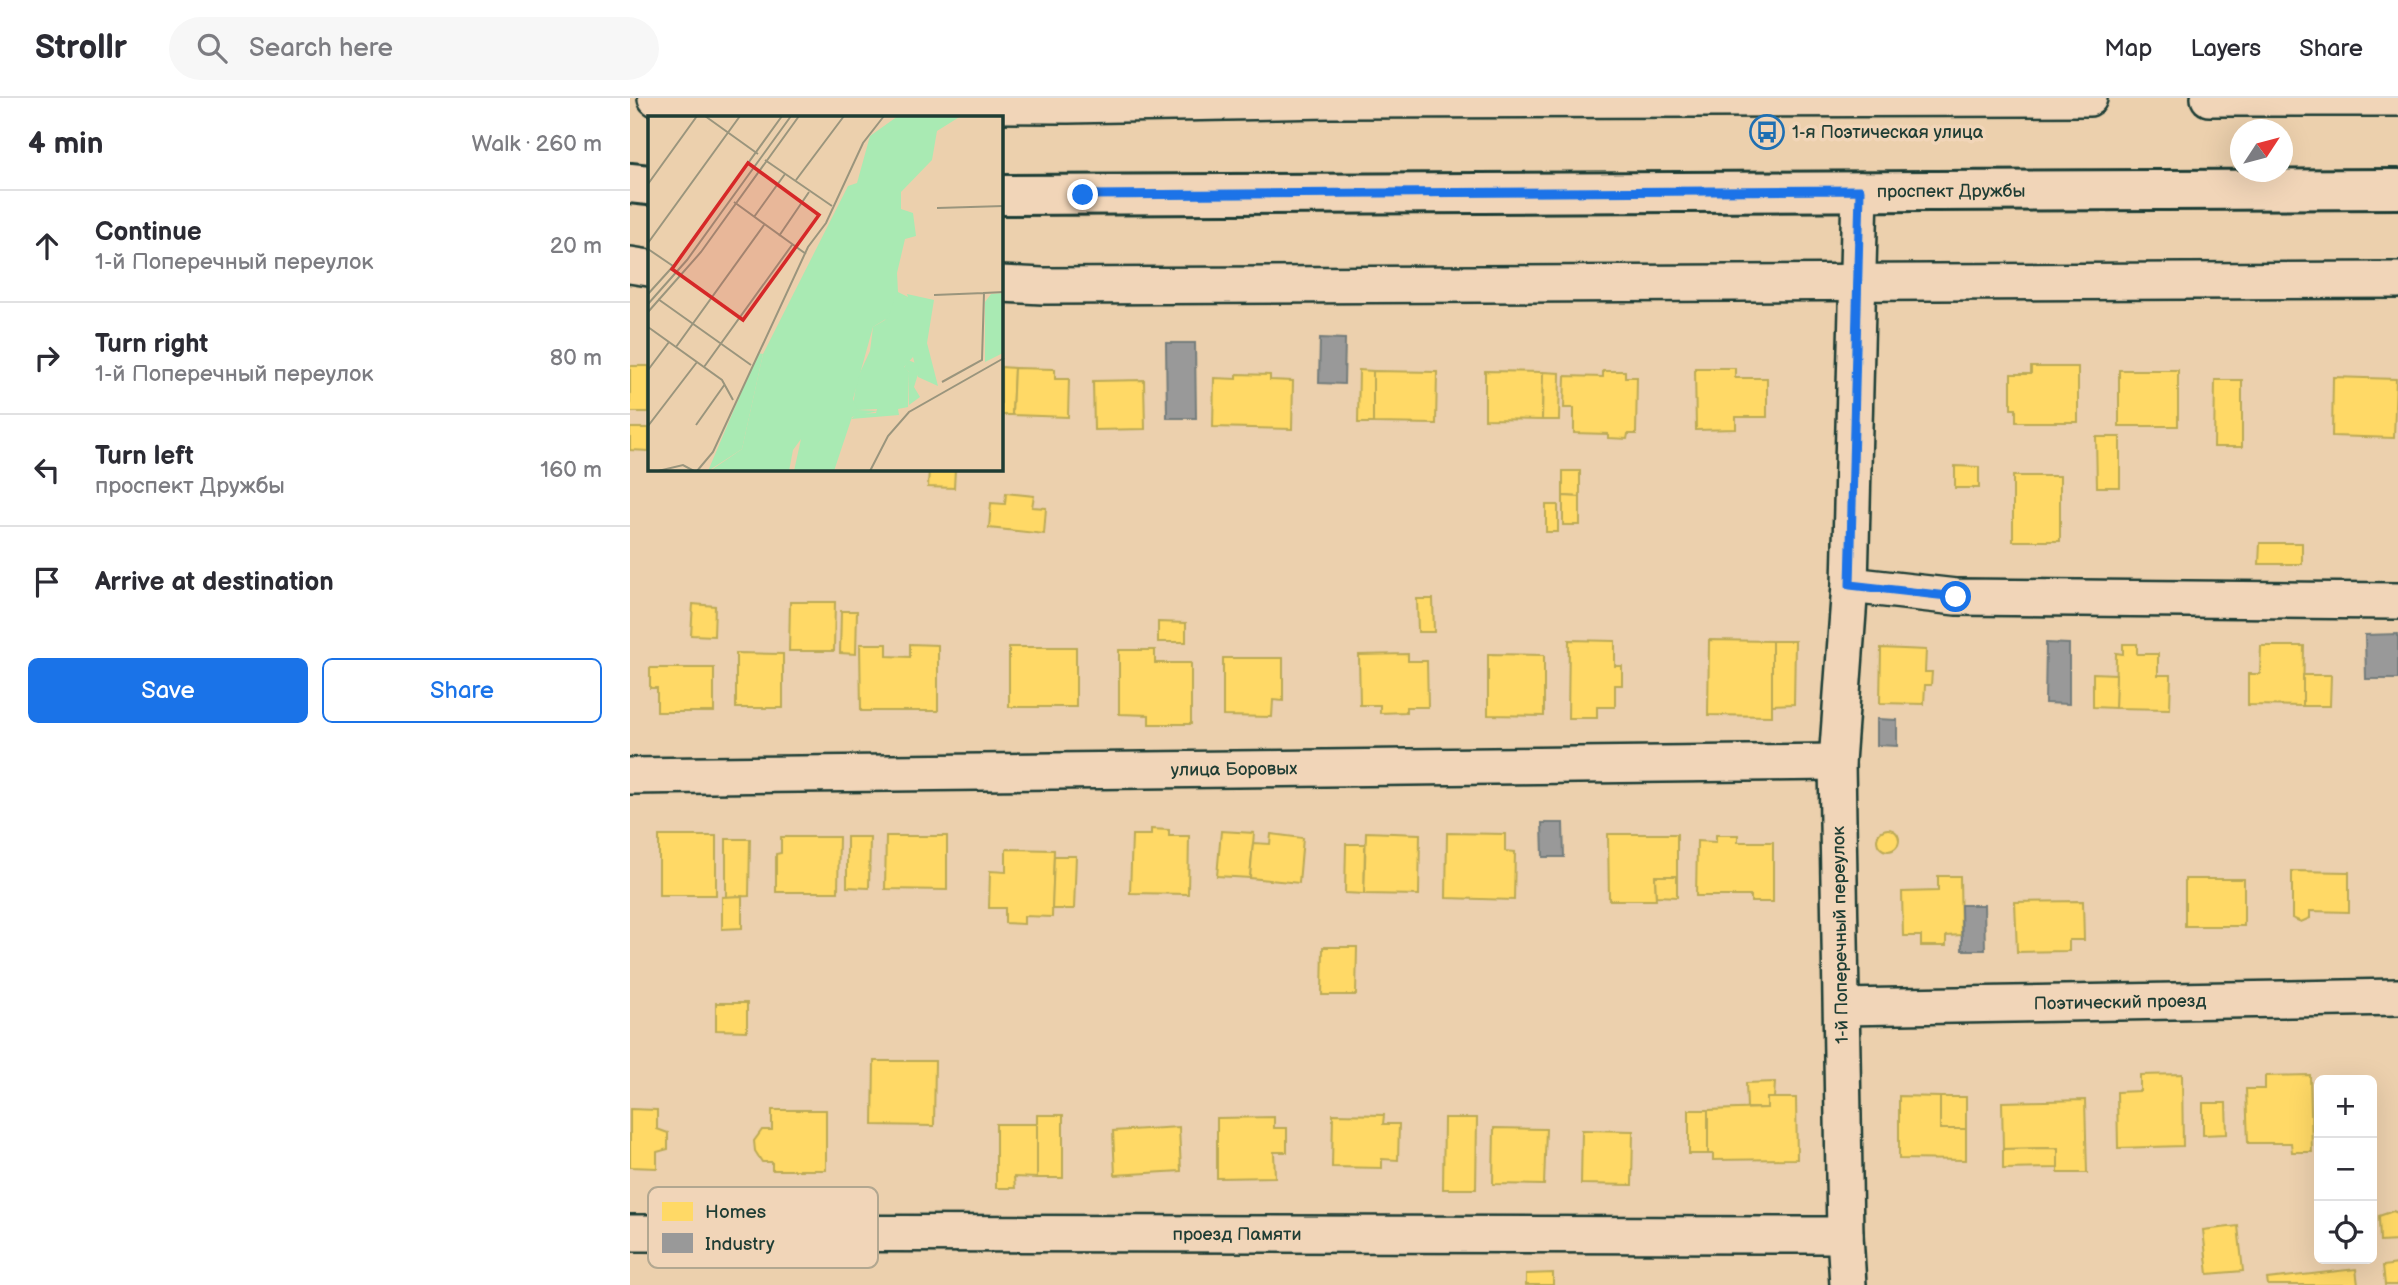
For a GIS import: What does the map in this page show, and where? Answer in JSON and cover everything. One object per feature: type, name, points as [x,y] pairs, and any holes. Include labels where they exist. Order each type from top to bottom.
[{"type":"main road","points":[[630,183],[648,185]]},
{"type":"main road","name":"проспект Дружбы","points":[[1003,195],[2398,189]]},
{"type":"street","points":[[665,103],[1068,105],[1331,100],[2089,98]]},
{"type":"street","points":[[2209,98],[2398,98]]},
{"type":"street","name":"1-й Поперечный переулок","points":[[1848,1285],[1837,762],[1850,585],[1860,190]]},
{"type":"street","points":[[630,265],[648,268]]},
{"type":"street","points":[[1003,284],[2398,280]]},
{"type":"street","points":[[1850,585],[1956,597],[2398,601]]},
{"type":"street","name":"улица Боровых","points":[[630,776],[1837,762]]},
{"type":"street","name":"Поэтический проезд","points":[[1842,1007],[2398,997]]},
{"type":"street","name":"проезд Памяти","points":[[630,1233],[648,1233]]},
{"type":"street","name":"проезд Памяти","points":[[878,1233],[1845,1235]]},
{"type":"building: Homes","points":[[630,366],[648,366],[648,412],[630,412]]},
{"type":"building: Homes","points":[[1003,367],[1014,368],[1012,415],[1003,415]]},
{"type":"building: Homes","points":[[2031,367],[2078,367],[2078,422],[2016,422],[2016,409],[2011,409],[2011,374],[2031,374]]},
{"type":"building: Homes","points":[[1014,368],[1055,369],[1055,379],[1069,379],[1068,417],[1012,415]]},
{"type":"building: Homes","points":[[1695,368],[1735,368],[1735,378],[1767,378],[1767,417],[1736,417],[1736,429],[1696,430]]},
{"type":"building: Homes","points":[[1359,370],[1373,371],[1373,423],[1358,423]]},
{"type":"building: Homes","points":[[2119,370],[2178,370],[2178,426],[2119,426]]},
{"type":"building: Homes","points":[[1373,371],[1437,372],[1436,424],[1373,423]]},
{"type":"building: Homes","points":[[1485,371],[1543,372],[1542,420],[1485,419]]},
{"type":"building: Homes","points":[[1603,371],[1625,371],[1625,377],[1637,377],[1636,434],[1628,434],[1627,439],[1608,438],[1608,434],[1574,433],[1574,408],[1564,408],[1565,376],[1603,377]]},
{"type":"building: Homes","points":[[1543,372],[1560,373],[1559,420],[1542,420]]},
{"type":"building: Homes","points":[[1237,374],[1270,375],[1270,380],[1293,381],[1292,429],[1213,427],[1214,378],[1237,379]]},
{"type":"building: Homes","points":[[2333,377],[2396,379],[2394,438],[2332,436]]},
{"type":"building: Homes","points":[[1144,380],[1145,429],[1094,430],[1093,381]]},
{"type":"building: Homes","points":[[2215,380],[2242,380],[2242,447],[2214,447]]},
{"type":"building: Homes","points":[[630,428],[648,428],[648,451],[630,450]]},
{"type":"building: Homes","points":[[2096,437],[2120,437],[2120,487],[2097,487]]},
{"type":"building: Homes","points":[[1955,466],[1979,467],[1979,488],[1955,488]]},
{"type":"building: Homes","points":[[929,471],[955,471],[954,488],[928,487]]},
{"type":"building: Homes","points":[[1563,471],[1580,471],[1580,497],[1563,496]]},
{"type":"building: Homes","points":[[2013,476],[2060,476],[2060,541],[2013,541]]},
{"type":"building: Homes","points":[[1006,493],[1034,496],[1032,507],[1046,508],[1044,534],[989,528],[991,503],[1005,504]]},
{"type":"building: Homes","points":[[1563,496],[1580,497],[1580,525],[1563,525]]},
{"type":"building: Homes","points":[[1546,505],[1558,505],[1558,532],[1546,532]]},
{"type":"building: Homes","points":[[2260,543],[2302,543],[2302,564],[2259,564]]},
{"type":"building: Homes","points":[[1417,599],[1433,599],[1434,632],[1418,632]]},
{"type":"building: Homes","points":[[790,602],[835,602],[834,651],[789,651]]},
{"type":"building: Homes","points":[[693,604],[715,606],[714,636],[691,635]]},
{"type":"building: Homes","points":[[841,611],[857,611],[856,654],[840,653]]},
{"type":"building: Homes","points":[[1158,622],[1186,623],[1186,642],[1158,642]]},
{"type":"building: Homes","points":[[1569,640],[1615,641],[1615,666],[1622,666],[1622,685],[1615,685],[1615,707],[1597,707],[1597,718],[1568,718]]},
{"type":"building: Homes","points":[[1709,640],[1772,641],[1772,716],[1708,715]]},
{"type":"building: Homes","points":[[1772,641],[1795,641],[1794,704],[1772,705]]},
{"type":"building: Homes","points":[[860,644],[887,644],[887,656],[910,657],[910,644],[938,645],[938,711],[861,711]]},
{"type":"building: Homes","points":[[2123,644],[2137,644],[2137,654],[2158,654],[2158,675],[2171,675],[2170,709],[2115,708],[2116,653],[2123,654]]},
{"type":"building: Homes","points":[[2261,646],[2304,646],[2303,706],[2248,705],[2248,674],[2260,674]]},
{"type":"building: Homes","points":[[1009,647],[1076,647],[1076,707],[1009,707]]},
{"type":"building: Homes","points":[[1881,648],[1926,650],[1925,672],[1932,672],[1931,685],[1925,685],[1924,704],[1880,703]]},
{"type":"building: Homes","points":[[1119,650],[1155,650],[1155,663],[1191,663],[1191,724],[1149,724],[1149,715],[1119,714]]},
{"type":"building: Homes","points":[[736,653],[783,654],[783,708],[736,708]]},
{"type":"building: Homes","points":[[1408,654],[1408,661],[1427,661],[1428,707],[1406,707],[1406,712],[1380,713],[1380,705],[1360,705],[1359,655]]},
{"type":"building: Homes","points":[[1488,654],[1544,655],[1544,716],[1488,715]]},
{"type":"building: Homes","points":[[1223,658],[1283,658],[1283,701],[1273,700],[1272,717],[1223,716]]},
{"type":"building: Homes","points":[[650,668],[714,668],[714,712],[657,712],[657,688],[650,688]]},
{"type":"building: Homes","points":[[2093,673],[2116,674],[2115,708],[2093,707]]},
{"type":"building: Homes","points":[[2303,675],[2331,675],[2330,706],[2303,706]]},
{"type":"building: Homes","points":[[1151,829],[1169,830],[1169,836],[1189,836],[1188,894],[1130,893],[1132,835],[1151,835]]},
{"type":"building: Homes","points":[[1888,829],[1896,832],[1899,840],[1896,848],[1888,851],[1880,848],[1877,840],[1880,832]]},
{"type":"building: Homes","points":[[1221,831],[1254,833],[1250,878],[1217,876]]},
{"type":"building: Homes","points":[[1366,832],[1420,834],[1419,895],[1364,894]]},
{"type":"building: Homes","points":[[1447,833],[1505,834],[1505,851],[1515,852],[1514,900],[1446,898]]},
{"type":"building: Homes","points":[[1271,834],[1303,838],[1299,883],[1250,878],[1253,843],[1270,844]]},
{"type":"building: Homes","points":[[1608,834],[1677,834],[1677,876],[1655,876],[1656,900],[1609,900]]},
{"type":"building: Homes","points":[[1716,835],[1738,835],[1738,842],[1773,842],[1773,902],[1751,902],[1751,896],[1696,896],[1697,841],[1716,842]]},
{"type":"building: Homes","points":[[659,836],[716,836],[716,895],[659,895]]},
{"type":"building: Homes","points":[[886,836],[947,836],[947,890],[885,889]]},
{"type":"building: Homes","points":[[781,837],[839,837],[838,892],[776,892],[776,854],[781,853]]},
{"type":"building: Homes","points":[[847,837],[870,837],[869,888],[847,887]]},
{"type":"building: Homes","points":[[726,839],[750,839],[749,896],[726,897]]},
{"type":"building: Homes","points":[[1346,844],[1365,844],[1364,894],[1345,893]]},
{"type":"building: Homes","points":[[1006,849],[1054,850],[1052,917],[1024,916],[1024,924],[1005,923],[1005,908],[989,908],[990,871],[1006,872]]},
{"type":"building: Homes","points":[[1054,856],[1076,856],[1074,909],[1052,909]]},
{"type":"building: Homes","points":[[2292,871],[2349,872],[2349,912],[2310,911],[2310,918],[2301,922],[2292,918]]},
{"type":"building: Homes","points":[[1655,876],[1677,876],[1677,897],[1656,896]]},
{"type":"building: Homes","points":[[1938,876],[1960,876],[1961,935],[1946,936],[1946,946],[1921,946],[1921,936],[1903,936],[1902,892],[1938,891]]},
{"type":"building: Homes","points":[[2185,879],[2244,879],[2244,926],[2185,926]]},
{"type":"building: Homes","points":[[742,896],[742,928],[722,929],[722,897]]},
{"type":"building: Homes","points":[[2083,901],[2084,940],[2069,940],[2069,951],[2017,952],[2015,902]]},
{"type":"building: Homes","points":[[1323,947],[1357,947],[1356,995],[1322,995]]},
{"type":"building: Homes","points":[[716,1003],[747,1003],[747,1031],[716,1030]]},
{"type":"building: Homes","points":[[874,1061],[935,1061],[934,1126],[873,1125]]},
{"type":"building: Homes","points":[[2182,1074],[2183,1146],[2118,1148],[2117,1092],[2140,1091],[2140,1075]]},
{"type":"building: Homes","points":[[2310,1075],[2312,1152],[2292,1152],[2291,1143],[2248,1143],[2246,1089],[2265,1089],[2265,1076]]},
{"type":"building: Homes","points":[[1775,1082],[1774,1098],[1767,1098],[1767,1108],[1747,1108],[1746,1083]]},
{"type":"building: Homes","points":[[1899,1096],[1940,1097],[1940,1129],[1966,1129],[1966,1160],[1899,1159]]},
{"type":"building: Homes","points":[[1940,1097],[1966,1097],[1966,1129],[1940,1129]]},
{"type":"building: Homes","points":[[1767,1098],[1796,1098],[1797,1159],[1713,1160],[1713,1154],[1708,1154],[1708,1110],[1767,1108]]},
{"type":"building: Homes","points":[[2085,1100],[2087,1173],[2058,1173],[2058,1148],[2003,1149],[2002,1102]]},
{"type":"building: Homes","points":[[2203,1103],[2226,1103],[2227,1134],[2203,1135]]},
{"type":"building: Homes","points":[[630,1109],[657,1110],[657,1129],[668,1133],[668,1149],[657,1152],[657,1168],[630,1167]]},
{"type":"building: Homes","points":[[772,1110],[826,1110],[826,1170],[772,1170],[772,1162],[762,1162],[755,1151],[754,1141],[762,1130],[772,1130]]},
{"type":"building: Homes","points":[[1689,1110],[1708,1110],[1708,1154],[1689,1154]]},
{"type":"building: Homes","points":[[1333,1114],[1384,1115],[1383,1124],[1399,1124],[1398,1160],[1382,1159],[1382,1168],[1332,1167]]},
{"type":"building: Homes","points":[[1037,1115],[1063,1115],[1063,1178],[1037,1178]]},
{"type":"building: Homes","points":[[1274,1117],[1274,1128],[1287,1128],[1287,1152],[1274,1152],[1275,1177],[1217,1178],[1217,1118]]},
{"type":"building: Homes","points":[[1444,1118],[1477,1118],[1476,1189],[1443,1189]]},
{"type":"building: Homes","points":[[996,1124],[1037,1124],[1037,1178],[1014,1177],[1015,1188],[996,1188]]},
{"type":"building: Homes","points":[[1179,1127],[1181,1171],[1115,1175],[1113,1131]]},
{"type":"building: Homes","points":[[1494,1128],[1546,1129],[1544,1185],[1493,1184]]},
{"type":"building: Homes","points":[[1582,1130],[1633,1131],[1632,1185],[1581,1184]]},
{"type":"building: Homes","points":[[2058,1148],[2058,1168],[2003,1169],[2003,1149]]},
{"type":"building: Homes","points":[[2393,1211],[2398,1213],[2398,1241],[2380,1242],[2379,1216]]},
{"type":"building: Homes","points":[[2238,1226],[2243,1271],[2208,1274],[2203,1230]]},
{"type":"building: Homes","points":[[2398,1264],[2398,1285],[2385,1285],[2383,1266]]},
{"type":"building: Homes","points":[[2356,1269],[2358,1285],[2268,1285],[2267,1279]]},
{"type":"building: Homes","points":[[1553,1273],[1553,1285],[1526,1285],[1526,1274]]},
{"type":"building: Industry","points":[[1320,338],[1345,339],[1344,384],[1319,383]]},
{"type":"building: Industry","points":[[1166,343],[1195,343],[1196,418],[1167,418]]},
{"type":"building: Industry","points":[[2398,634],[2398,679],[2366,679],[2365,635]]},
{"type":"building: Industry","points":[[2046,643],[2069,644],[2069,704],[2045,703]]},
{"type":"building: Industry","points":[[1877,719],[1897,720],[1897,746],[1877,745]]},
{"type":"building: Industry","points":[[1542,823],[1563,823],[1564,857],[1543,857]]},
{"type":"building: Industry","points":[[1961,905],[1984,905],[1985,950],[1962,950]]},
{"type":"place","name":"1-я Поэтическая улица","points":[[1767,132]]},
{"type":"route","points":[[1083,195],[1860,190],[1850,585],[1956,597]]}]
